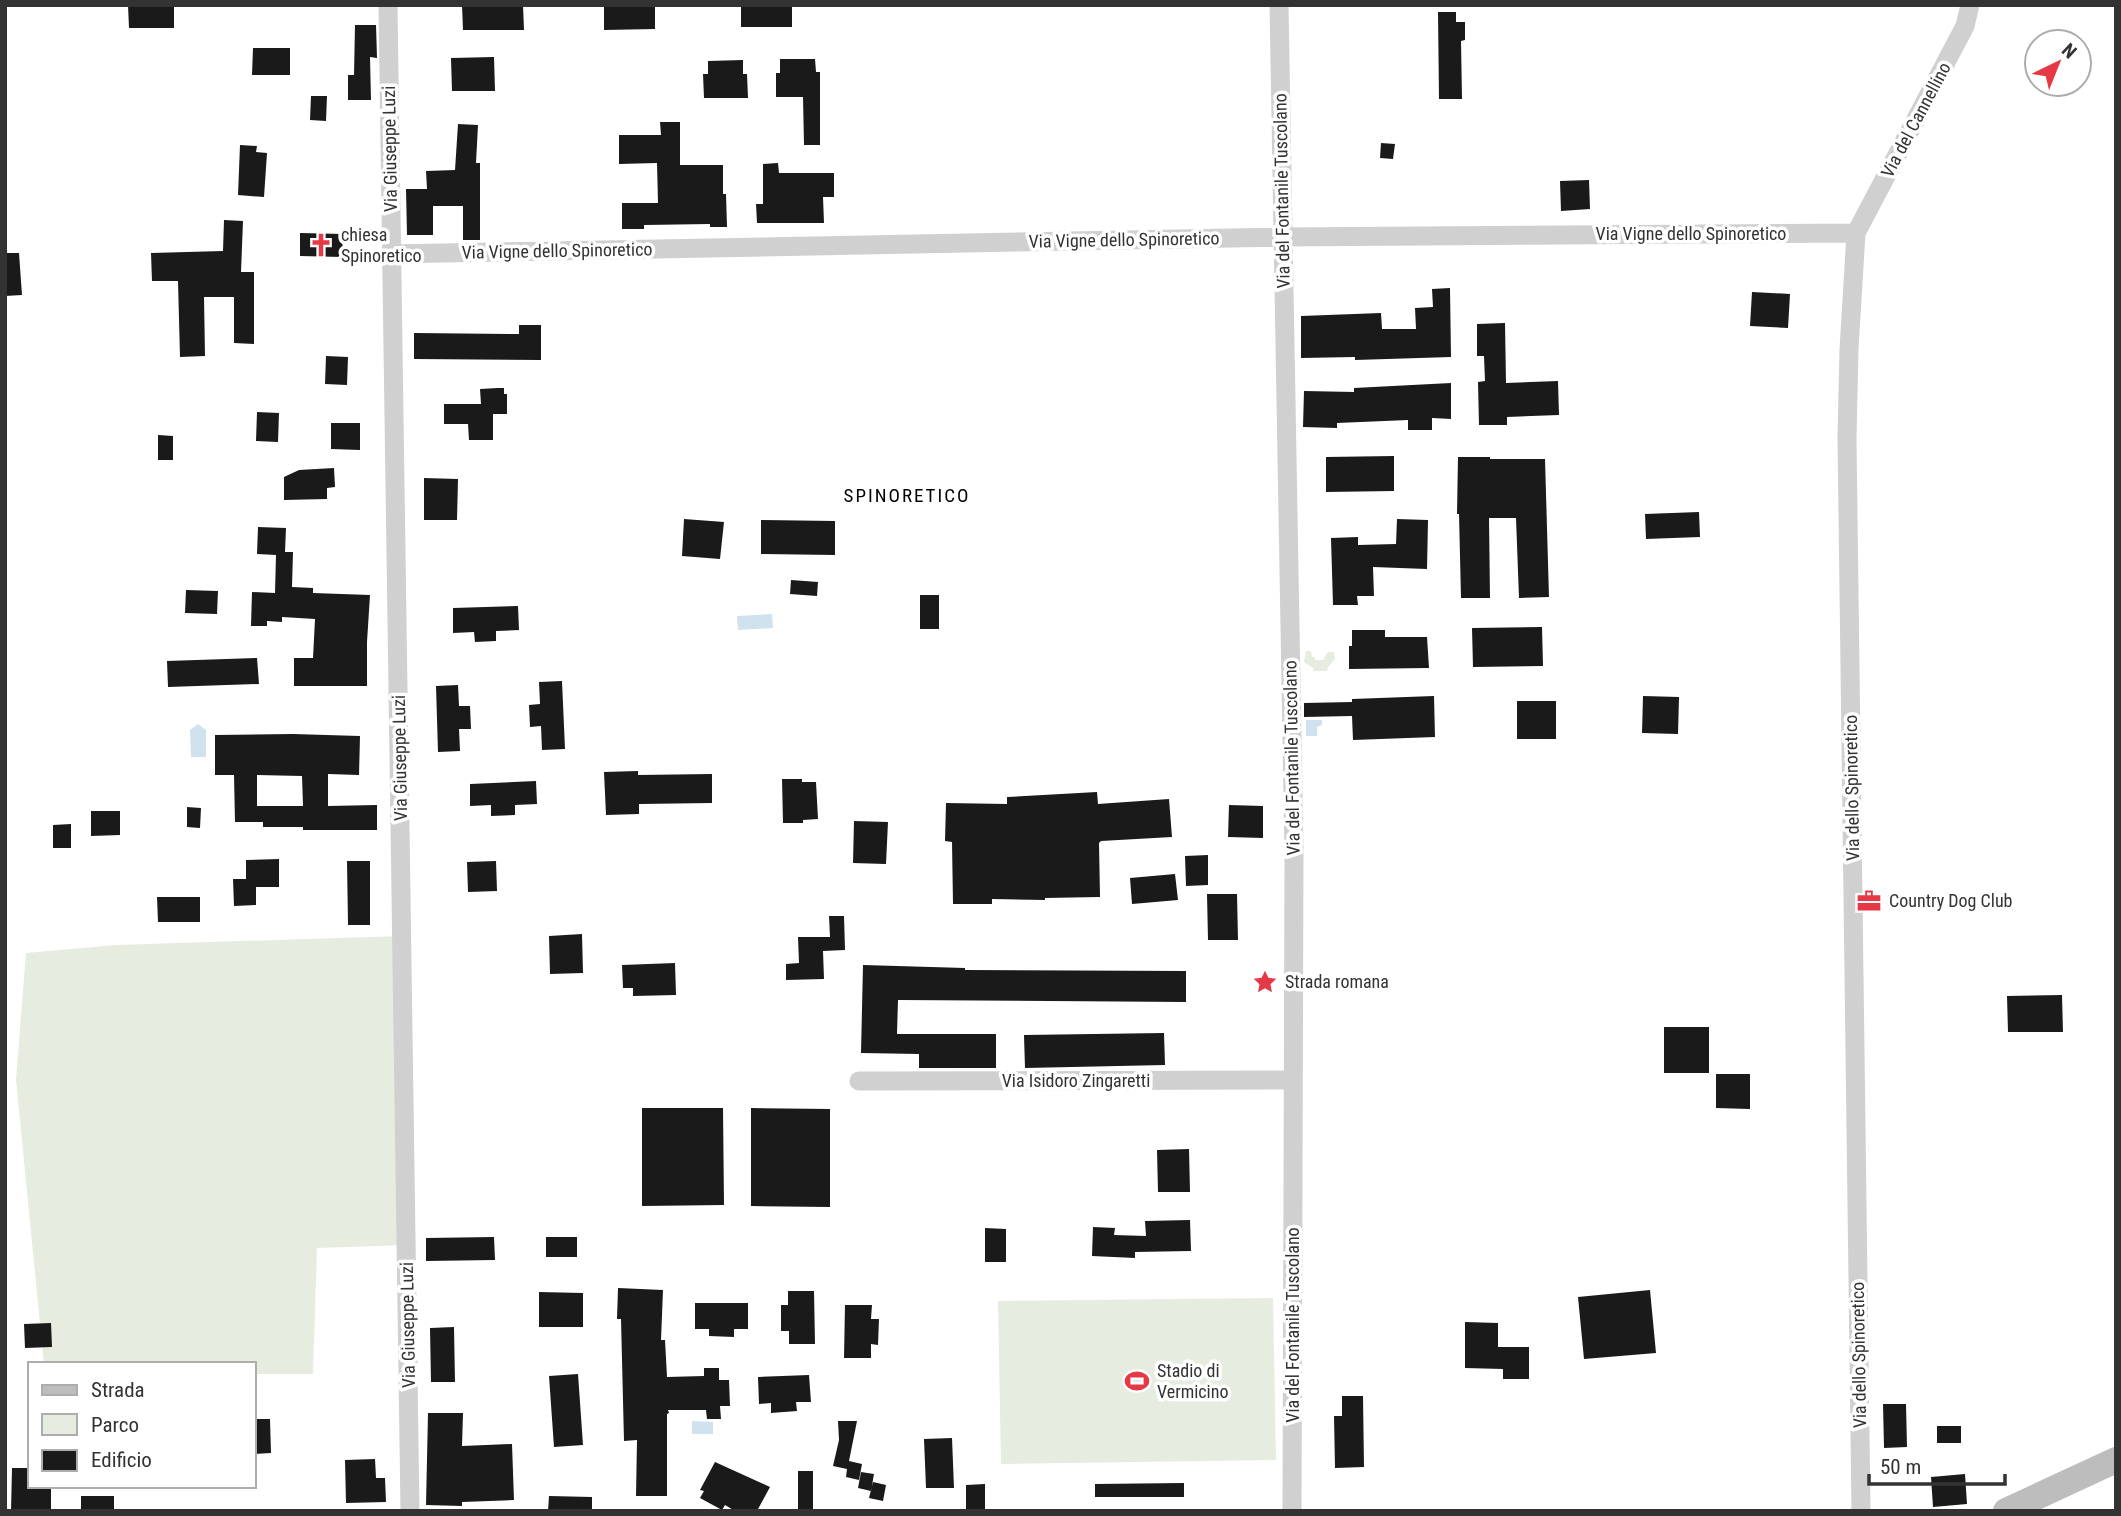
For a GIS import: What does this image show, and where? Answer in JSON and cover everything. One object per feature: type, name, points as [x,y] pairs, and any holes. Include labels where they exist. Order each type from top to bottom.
[{"type":"main road","points":[[2006,1511],[2116,1460]]},
{"type":"street","name":"Via Giuseppe Luzi","points":[[388,5],[410,1511]]},
{"type":"street","name":"Via del Fontanile Tuscolano","points":[[1279,5],[1294,853],[1292,1511]]},
{"type":"street","name":"Via del Cannellino","points":[[1856,233],[1965,26],[1970,5]]},
{"type":"street","name":"Via Vigne dello Spinoretico","points":[[391,254],[1282,237],[1856,233]]},
{"type":"street","name":"Via dello Spinoretico","points":[[1856,233],[1848,365],[1847,438],[1861,1511]]},
{"type":"street","name":"Via Isidoro Zingaretti","points":[[859,1081],[1293,1080]]},
{"type":"green space","points":[[1306,651],[1311,651],[1315,660],[1323,660],[1328,652],[1334,652],[1335,659],[1327,671],[1313,671],[1313,668],[1304,662]]},
{"type":"green space","points":[[402,936],[407,1245],[317,1248],[313,1374],[256,1374],[256,1362],[44,1362],[16,1080],[26,953],[116,945]]},
{"type":"green space","name":"Stadio di Vermicino","points":[[1273,1298],[1276,1460],[1001,1464],[998,1301]]},
{"type":"water","points":[[772,614],[773,628],[738,630],[737,616]]},
{"type":"water","points":[[1306,720],[1322,720],[1322,725],[1317,727],[1317,736],[1306,736]]},
{"type":"water","points":[[198,724],[206,730],[206,757],[191,757],[190,730]]},
{"type":"water","points":[[692,1421],[713,1422],[713,1434],[692,1434]]},
{"type":"building","points":[[128,5],[174,5],[174,28],[129,28]]},
{"type":"building","points":[[462,5],[523,5],[524,30],[463,30]]},
{"type":"building","points":[[604,5],[655,5],[655,29],[604,30]]},
{"type":"building","points":[[741,5],[792,5],[792,27],[741,27]]},
{"type":"building","points":[[1438,12],[1456,12],[1456,22],[1465,22],[1465,40],[1461,41],[1462,99],[1439,99]]},
{"type":"building","points":[[355,25],[376,25],[377,58],[370,57],[371,100],[348,100],[348,75],[354,75]]},
{"type":"building","points":[[253,48],[290,48],[290,75],[252,75]]},
{"type":"building","points":[[494,57],[495,91],[452,91],[451,58]]},
{"type":"building","points":[[780,59],[815,59],[816,72],[820,72],[820,145],[804,145],[803,97],[776,97],[776,73],[780,73]]},
{"type":"building","points":[[743,60],[743,74],[747,74],[748,98],[704,98],[703,74],[708,74],[708,61]]},
{"type":"building","points":[[311,96],[327,96],[326,121],[310,120]]},
{"type":"building","points":[[660,122],[680,122],[680,165],[723,165],[727,227],[710,227],[710,224],[644,225],[644,229],[622,229],[622,203],[658,203],[657,163],[619,164],[619,135],[661,135]]},
{"type":"building","points":[[458,124],[478,125],[476,163],[480,163],[480,240],[463,240],[463,206],[433,206],[433,235],[407,235],[406,189],[427,189],[426,171],[455,170]]},
{"type":"building","points":[[1381,143],[1395,144],[1393,159],[1380,158]]},
{"type":"building","points":[[240,145],[257,146],[256,152],[267,153],[264,197],[238,195]]},
{"type":"building","points":[[778,163],[779,173],[834,173],[834,197],[823,197],[824,223],[757,223],[756,204],[763,204],[763,164]]},
{"type":"building","points":[[1589,180],[1590,209],[1561,211],[1560,181]]},
{"type":"building","points":[[224,220],[243,221],[241,272],[254,272],[254,344],[234,343],[234,297],[204,297],[205,356],[180,357],[178,281],[152,281],[151,253],[223,251]]},
{"type":"building","name":"chiesa Spinoretico","points":[[300,233],[343,234],[342,257],[300,256]]},
{"type":"building","points":[[5,253],[19,253],[22,295],[5,296]]},
{"type":"building","points":[[1450,288],[1451,357],[1355,360],[1355,357],[1301,358],[1301,316],[1381,313],[1382,329],[1416,329],[1415,308],[1433,307],[1432,289]]},
{"type":"building","points":[[1752,292],[1790,294],[1788,328],[1750,326]]},
{"type":"building","points":[[1505,323],[1506,383],[1558,381],[1559,415],[1507,417],[1507,425],[1479,425],[1478,382],[1485,381],[1484,356],[1477,356],[1477,324]]},
{"type":"building","points":[[519,325],[541,325],[541,360],[414,359],[414,333],[519,334]]},
{"type":"building","points":[[326,356],[348,357],[347,385],[325,384]]},
{"type":"building","points":[[1451,383],[1451,419],[1432,418],[1432,430],[1408,430],[1408,420],[1337,423],[1337,428],[1303,427],[1304,391],[1354,392],[1354,388]]},
{"type":"building","points":[[504,388],[504,394],[507,394],[507,414],[493,414],[493,440],[469,440],[468,424],[444,424],[444,404],[481,404],[480,389]]},
{"type":"building","points":[[257,412],[279,413],[278,442],[256,441]]},
{"type":"building","points":[[331,423],[360,423],[360,450],[331,449]]},
{"type":"building","points":[[158,435],[173,436],[173,460],[158,460]]},
{"type":"building","points":[[1394,456],[1394,491],[1326,492],[1326,457]]},
{"type":"building","points":[[1458,457],[1545,459],[1549,597],[1519,598],[1516,518],[1489,518],[1490,598],[1461,598],[1457,514]]},
{"type":"building","points":[[334,468],[335,487],[327,488],[327,499],[284,500],[284,477],[299,470]]},
{"type":"building","points":[[424,478],[458,479],[457,520],[424,520]]},
{"type":"building","points":[[1699,512],[1700,537],[1646,539],[1645,514]]},
{"type":"building","points":[[684,519],[724,522],[720,559],[682,556]]},
{"type":"building","points":[[1397,519],[1428,520],[1427,569],[1373,567],[1374,596],[1357,596],[1358,605],[1333,605],[1331,538],[1358,537],[1358,545],[1396,544]]},
{"type":"building","points":[[761,520],[835,521],[835,555],[761,554]]},
{"type":"building","points":[[258,527],[286,528],[285,552],[293,552],[292,587],[313,588],[313,593],[370,595],[367,686],[294,686],[294,658],[313,658],[315,619],[282,617],[282,622],[267,621],[267,626],[251,626],[252,592],[275,593],[276,555],[257,554]]},
{"type":"building","points":[[791,580],[818,582],[817,596],[790,594]]},
{"type":"building","points":[[186,590],[218,591],[217,614],[185,613]]},
{"type":"building","points":[[920,595],[939,595],[939,629],[920,629]]},
{"type":"building","points":[[518,606],[519,630],[496,631],[496,641],[475,642],[474,632],[453,633],[453,608]]},
{"type":"building","points":[[1542,627],[1543,666],[1473,667],[1472,628]]},
{"type":"building","points":[[1352,630],[1385,630],[1385,637],[1427,637],[1429,668],[1349,669]]},
{"type":"building","points":[[257,658],[259,684],[168,687],[167,661]]},
{"type":"building","points":[[562,681],[565,749],[542,750],[541,726],[530,727],[529,705],[540,704],[539,682]]},
{"type":"building","points":[[458,685],[459,706],[470,706],[471,729],[459,729],[460,751],[438,752],[436,686]]},
{"type":"building","points":[[1434,696],[1435,737],[1353,740],[1352,716],[1304,717],[1304,703]]},
{"type":"building","points":[[1643,696],[1679,697],[1678,734],[1642,733]]},
{"type":"building","points":[[1517,701],[1556,701],[1556,739],[1517,739]]},
{"type":"building","points":[[215,735],[360,736],[359,775],[328,774],[328,806],[377,805],[377,830],[303,830],[303,827],[263,827],[263,822],[235,822],[234,775],[215,775]],"holes":[[[257,775],[302,776],[303,806],[257,806]]]},
{"type":"building","points":[[638,771],[638,775],[712,774],[712,803],[639,804],[639,814],[606,815],[604,772]]},
{"type":"building","points":[[782,779],[816,782],[818,819],[803,820],[803,823],[783,823]]},
{"type":"building","points":[[536,781],[537,804],[515,805],[515,815],[491,816],[491,805],[470,806],[470,784]]},
{"type":"building","points":[[1097,792],[1098,804],[1169,799],[1172,837],[1101,841],[1100,897],[992,899],[992,904],[953,904],[952,842],[945,841],[946,803],[1007,804],[1007,797]]},
{"type":"building","points":[[1229,805],[1263,806],[1263,838],[1228,837]]},
{"type":"building","points":[[187,807],[201,808],[200,828],[187,827]]},
{"type":"building","points":[[91,811],[120,811],[120,835],[91,836]]},
{"type":"building","points":[[854,821],[888,822],[886,864],[853,863]]},
{"type":"building","points":[[71,824],[71,848],[53,848],[53,825]]},
{"type":"building","points":[[1208,855],[1208,885],[1186,886],[1185,856]]},
{"type":"building","points":[[279,859],[279,887],[256,887],[256,905],[234,906],[233,879],[246,879],[246,860]]},
{"type":"building","points":[[347,861],[370,861],[370,925],[348,925]]},
{"type":"building","points":[[496,861],[497,891],[468,892],[467,862]]},
{"type":"building","points":[[1175,874],[1178,900],[1132,904],[1130,878]]},
{"type":"building","points":[[1207,894],[1237,894],[1238,940],[1208,940]]},
{"type":"building","points":[[157,897],[200,897],[200,922],[158,922]]},
{"type":"building","points":[[829,916],[844,916],[845,950],[823,951],[824,979],[786,980],[786,964],[799,963],[798,937],[830,937]]},
{"type":"building","points":[[582,934],[583,973],[550,974],[549,936]]},
{"type":"building","points":[[675,963],[676,995],[633,996],[633,988],[623,988],[622,965]]},
{"type":"building","points":[[863,965],[965,970],[1186,971],[1186,1002],[898,1000],[897,1034],[996,1034],[996,1068],[919,1068],[919,1054],[861,1053]]},
{"type":"building","points":[[2062,995],[2063,1032],[2008,1032],[2007,996]]},
{"type":"building","points":[[1664,1027],[1709,1027],[1709,1073],[1664,1073]]},
{"type":"building","points":[[1164,1033],[1165,1065],[1025,1068],[1024,1035]]},
{"type":"building","points":[[1716,1074],[1750,1074],[1750,1109],[1716,1108]]},
{"type":"building","points":[[642,1108],[723,1108],[724,1205],[642,1206]]},
{"type":"building","points":[[751,1108],[830,1109],[830,1207],[751,1206]]},
{"type":"building","points":[[1189,1149],[1190,1192],[1158,1192],[1157,1150]]},
{"type":"building","points":[[1190,1220],[1191,1251],[1135,1252],[1135,1258],[1092,1256],[1093,1227],[1115,1228],[1114,1235],[1146,1236],[1145,1221]]},
{"type":"building","points":[[985,1228],[1006,1229],[1006,1262],[985,1262]]},
{"type":"building","points":[[494,1237],[495,1260],[426,1261],[426,1238]]},
{"type":"building","points":[[546,1237],[577,1237],[577,1257],[546,1257]]},
{"type":"building","points":[[618,1288],[663,1290],[661,1340],[665,1340],[667,1377],[704,1376],[704,1368],[719,1368],[719,1380],[729,1380],[730,1406],[720,1406],[721,1419],[707,1419],[706,1410],[668,1410],[667,1496],[636,1496],[637,1440],[624,1441],[621,1319],[617,1319]]},
{"type":"building","points":[[1650,1290],[1656,1353],[1584,1359],[1578,1297]]},
{"type":"building","points":[[788,1291],[814,1291],[815,1344],[789,1344],[789,1331],[781,1331],[781,1305],[788,1305]]},
{"type":"building","points":[[539,1292],[583,1293],[583,1327],[539,1327]]},
{"type":"building","points":[[695,1303],[748,1303],[748,1329],[734,1329],[734,1337],[709,1336],[709,1329],[695,1329]]},
{"type":"building","points":[[845,1305],[872,1305],[871,1319],[879,1319],[878,1345],[871,1344],[871,1358],[844,1358]]},
{"type":"building","points":[[1465,1322],[1498,1323],[1498,1347],[1529,1347],[1529,1379],[1503,1379],[1503,1369],[1465,1368]]},
{"type":"building","points":[[51,1323],[52,1347],[25,1348],[24,1324]]},
{"type":"building","points":[[454,1327],[455,1382],[431,1382],[430,1328]]},
{"type":"building","points":[[578,1374],[583,1445],[554,1447],[549,1376]]},
{"type":"building","points":[[809,1375],[811,1402],[796,1402],[797,1411],[771,1413],[771,1403],[759,1404],[758,1377]]},
{"type":"building","points":[[1342,1396],[1363,1396],[1364,1467],[1335,1468],[1334,1416],[1342,1416]]},
{"type":"building","points":[[1883,1404],[1906,1404],[1907,1447],[1884,1448]]},
{"type":"building","points":[[428,1413],[463,1413],[462,1446],[512,1444],[514,1500],[462,1502],[462,1506],[426,1505]]},
{"type":"building","points":[[256,1419],[270,1419],[271,1453],[256,1454]]},
{"type":"building","points":[[838,1421],[857,1421],[849,1461],[862,1464],[859,1480],[846,1477],[847,1469],[833,1466],[839,1440]]},
{"type":"building","points":[[1937,1426],[1961,1426],[1961,1443],[1937,1443]]},
{"type":"building","points":[[952,1438],[954,1488],[926,1488],[924,1439]]},
{"type":"building","points":[[375,1459],[376,1478],[385,1478],[386,1502],[346,1503],[345,1460]]},
{"type":"building","points":[[715,1462],[770,1487],[757,1511],[735,1511],[725,1505],[722,1510],[700,1498],[704,1491],[700,1490]]},
{"type":"building","points":[[12,1468],[28,1468],[28,1488],[51,1488],[51,1511],[11,1511]]},
{"type":"building","points":[[798,1471],[813,1471],[813,1511],[798,1511]]},
{"type":"building","points":[[861,1472],[874,1474],[871,1491],[858,1488]]},
{"type":"building","points":[[1965,1474],[1967,1504],[1933,1507],[1931,1477]]},
{"type":"building","points":[[873,1482],[886,1485],[883,1501],[869,1498]]},
{"type":"building","points":[[1184,1483],[1184,1497],[1095,1497],[1095,1484]]},
{"type":"building","points":[[985,1484],[985,1511],[966,1511],[966,1485]]},
{"type":"building","points":[[81,1496],[114,1496],[114,1511],[81,1511]]},
{"type":"building","points":[[549,1496],[592,1497],[592,1511],[548,1511]]},
{"type":"place","name":"chiesa Spinoretico","points":[[321,245]]},
{"type":"place","name":"Country Dog Club","points":[[1869,901]]},
{"type":"place","name":"Strada romana","points":[[1265,982]]},
{"type":"place","name":"Stadio di Vermicino","points":[[1137,1381]]},
{"type":"district","name":"SPINORETICO","points":[[907,495]]}]
